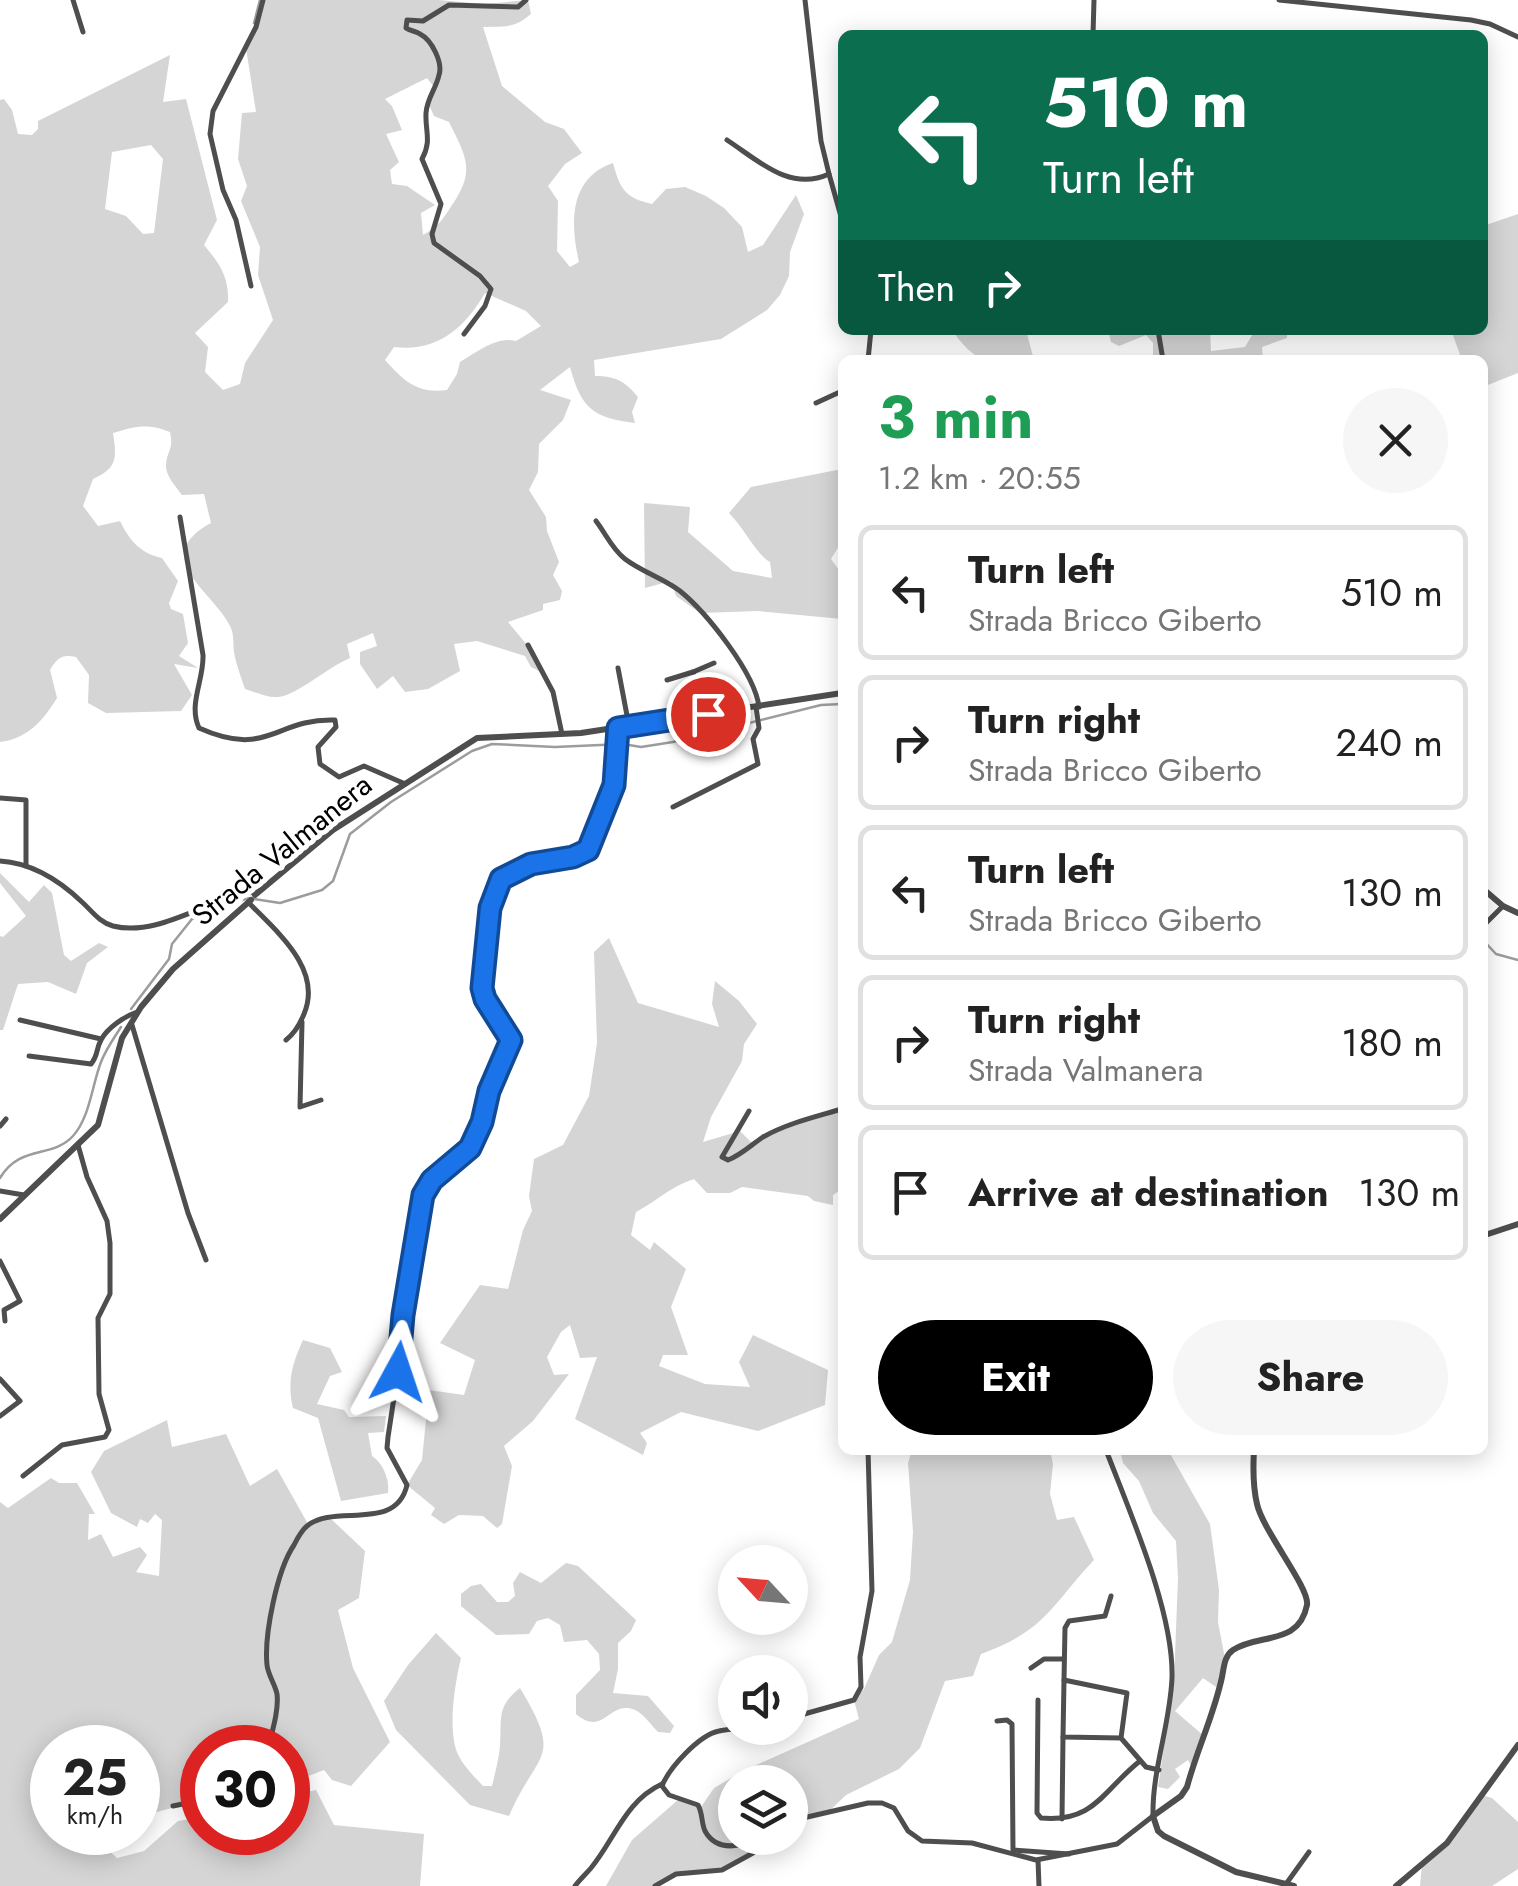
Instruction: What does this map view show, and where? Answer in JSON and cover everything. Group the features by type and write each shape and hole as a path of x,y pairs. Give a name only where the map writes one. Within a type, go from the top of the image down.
{"street":[{"path":"72,0 83,32"},
{"path":"251,286 210,134 213,111 256,27 263,0"},
{"path":"464,334 485,306 491,290 480,276 437,246 433,238 442,204 422,159 430,140 426,122 428,99 441,72 440,64 429,42 405,24 406,20 423,20 449,4 518,7 526,0"},
{"path":"805,0 820,140 838,207"},
{"path":"1092,30 1094,0"},
{"path":"1279,0 1471,20 1518,37"},
{"path":"728,140 788,179 816,180 828,174"},
{"path":"816,404 838,394"},
{"path":"180,518 203,655 204,668 194,705 199,728 221,738 251,742 316,720 335,720 336,727 318,747 320,764 339,777 364,766 403,783"},
{"path":"596,521 624,558 694,604 758,694 754,738 758,764 673,807"},
{"path":"528,645 553,692 562,735"},
{"path":"667,680 714,663"},
{"path":"618,668 629,726"},
{"path":"693,672 708,714"},
{"name":"Strada Valmanera","path":"0,1219 98,1124 130,1022 182,960 333,830 403,783 476,738 562,735 838,694"},
{"path":"272,1725 277,1695 267,1670 266,1651 274,1604 290,1550 308,1525 329,1517 351,1518 388,1510 405,1493 407,1485 387,1448 423,1195 432,1180 470,1148 511,1040 482,988 490,908 501,879 531,864 573,857 588,850 614,785 618,728"},
{"path":"0,798 26,800 26,866"},
{"path":"0,861 26,866 57,879 100,921 115,926 134,927 178,918 236,895 253,897 305,969 310,998 302,1019 286,1040"},
{"path":"1488,893 1518,913"},
{"path":"1488,921 1503,906"},
{"path":"28,1056 90,1064 96,1060 101,1039 126,1016 137,1012"},
{"path":"302,1019 304,1065 298,1095 300,1107 321,1100"},
{"path":"20,1020 101,1039"},
{"path":"130,1022 206,1260"},
{"path":"749,1111 722,1157 728,1160 766,1136 808,1118 838,1111"},
{"path":"0,1126 6,1119"},
{"path":"23,1476 62,1445 104,1437 109,1430 99,1394 98,1333 98,1318 110,1294 108,1221 87,1177 78,1145"},
{"path":"0,1191 24,1195"},
{"path":"1488,1234 1518,1224"},
{"path":"0,1261 20,1302 4,1310 5,1321"},
{"path":"0,1379 20,1401 0,1416"},
{"path":"808,1713 854,1700 859,1694 860,1657 872,1591 868,1455"},
{"path":"1108,1455 1153,1576 1171,1657 1171,1690 1153,1816 1158,1831 1236,1872 1290,1885 1309,1852"},
{"path":"808,1816 878,1802 894,1808 908,1831 922,1841 972,1843 1017,1856 1040,1858 1071,1855 1123,1841 1181,1796 1213,1714 1225,1659 1233,1650 1283,1637 1307,1608 1308,1594 1270,1538 1256,1504 1254,1455"},
{"path":"1062,1819 1065,1628 1069,1621 1105,1616 1111,1596"},
{"path":"1031,1668 1044,1660 1064,1659"},
{"path":"1064,1680 1126,1694 1121,1738 1146,1767 1158,1770"},
{"path":"1038,1700 1037,1814 1041,1818 1062,1819 1090,1809 1140,1761"},
{"path":"997,1720 1012,1724 1012,1850 1071,1855"},
{"path":"575,1886 621,1820 662,1784 692,1749 718,1731"},
{"path":"1063,1737 1121,1738"},
{"path":"1396,1886 1458,1830 1518,1745"},
{"path":"662,1784 669,1796 698,1805 706,1832 718,1842"},
{"path":"173,1806 180,1805"},
{"path":"655,1886 676,1874 722,1870 748,1855"},
{"path":"1039,1886 1036,1863 1040,1858"}],"shaded area":[{"path":"264,0 438,0 485,4 528,0 531,14 525,19 508,26 483,27 502,86 545,122 564,129 582,153 565,164 548,186 558,201 557,251 570,267 579,262 574,217 581,191 588,179 613,163 625,191 643,202 652,204 666,189 685,187 706,196 742,227 748,252 763,245 796,195 804,214 790,252 789,276 767,310 721,339 594,360 595,376 619,381 638,397 632,412 635,423 609,418 591,408 579,392 570,367 540,390 571,400 563,420 539,444 538,472 529,490 546,517 559,562 553,575 562,591 560,600 543,604 543,610 508,622 545,674 531,667 525,656 477,641 454,644 460,671 428,689 405,692 393,676 377,689 360,664 360,652 377,646 373,633 347,644 350,658 294,692 274,697 245,689 231,628 185,562 185,549 193,536 211,523 204,494 182,495 169,477 166,465 170,432 135,427 113,433 113,462 93,479 83,506 98,526 120,521 136,545 162,558 178,581 169,603 171,609 183,614 188,643 179,656 198,668 174,664 192,695 181,711 106,713 88,703 89,675 76,657 63,657 50,670 57,698 46,714 26,733 0,742 0,100 4,99 12,110 18,134 32,135 38,129 38,121 170,55 163,102 186,99 217,220 204,245 222,271 228,302 195,333 208,347 205,372 223,390 240,384 245,363 273,320 258,275 260,247 241,201 247,186 238,159 242,113 256,112 246,48","holes":["427,78 434,87 427,100 434,116 449,122 464,154 466,173 446,214 423,235 421,213 435,205 407,186 392,184 390,170 399,162 386,134 402,130 385,99","151,145 163,159 154,233 143,234 126,216 105,209 112,152","485,293 526,311 541,326 516,341 487,346 460,362 447,390 427,390 412,384 385,360 394,347 436,342 468,317"]},
{"path":"1518,214 1518,373 1488,385 1488,355 1460,355 1453,335 1488,335 1488,224"},
{"path":"956,335 1027,335 1033,355 975,355"},
{"path":"1109,335 1146,335 1119,346 1111,342"},
{"path":"1146,335 1210,335 1211,351 1245,347 1252,335 1287,335 1262,347 1263,355 1153,355 1153,343"},
{"path":"838,470 838,548 831,559 838,569 838,619 758,611 700,613 676,596 671,581 645,588 644,503 690,507 688,532 733,571 772,578 770,562 729,513 751,487"},
{"path":"0,873 29,902 44,885 52,893 64,955 71,961 99,943 108,947 87,963 76,994 48,982 18,984 3,1030 0,936 26,916 0,883"},
{"path":"609,938 638,1003 719,1027 712,1004 715,981 739,1001 757,1024 744,1044 742,1061 711,1117 703,1142 740,1131 753,1144 808,1117 838,1110 838,1192 833,1195 833,1205 808,1196 742,1187 730,1193 707,1193 694,1179 636,1212 631,1235 650,1250 654,1242 686,1269 671,1307 688,1355 663,1355 659,1366 705,1384 750,1387 739,1362 753,1335 828,1370 825,1405 758,1431 681,1412 640,1433 647,1443 643,1455 575,1419 597,1357 580,1358 570,1325 561,1332 547,1357 554,1375 569,1374 533,1421 504,1446 512,1466 502,1524 497,1528 483,1516 459,1515 444,1524 431,1515 435,1508 407,1485 422,1460 429,1390 464,1395 475,1360 440,1343 480,1285 508,1289 523,1230 532,1211 529,1196 534,1159 563,1145 589,1096 597,1043 594,952"},
{"path":"303,1340 330,1348 342,1372 330,1376 317,1404 344,1410 349,1417 386,1416 384,1432 368,1433 372,1456 387,1477 388,1493 341,1501 318,1418 293,1408 292,1373"},
{"path":"167,1420 172,1447 226,1434 250,1486 277,1469 308,1524 329,1517 365,1551 359,1598 338,1610 353,1668 390,1742 351,1786 332,1780 324,1770 310,1775 310,1725 180,1725 180,1806 160,1811 160,1725 30,1725 30,1855 160,1855 160,1837 180,1821 180,1855 310,1855 310,1791 316,1790 334,1825 424,1834 420,1886 0,1886 0,1502 8,1508 51,1478 59,1483 77,1483 95,1514 89,1514 88,1540 101,1534 113,1557 140,1547 147,1555 136,1572 159,1576 162,1520 155,1514 148,1523 140,1519 137,1527 111,1513 91,1472 104,1451"},
{"path":"910,1455 1051,1455 1050,1494 1057,1520 1074,1517 1094,1560 1034,1626 981,1654 973,1676 945,1681 920,1748 899,1769 846,1795 826,1814 808,1818 808,1765 756,1765 859,1719 854,1700 864,1689 879,1655 892,1642 910,1580"},
{"path":"1121,1455 1171,1455 1210,1524 1225,1659 1219,1689 1203,1678 1175,1711 1204,1736 1192,1767 1188,1760 1175,1769 1180,1777 1168,1789 1158,1787 1174,1681 1176,1541 1153,1513 1139,1481 1123,1463"},
{"path":"566,1563 578,1566 636,1620 618,1643 613,1693 648,1696 674,1726 670,1733 658,1732 641,1714 626,1708 593,1722 576,1714 576,1695 600,1670 599,1654 587,1640 564,1642 560,1625 548,1618 537,1621 529,1634 496,1635 461,1606 461,1594 471,1586 481,1584 497,1602 508,1602 515,1596 513,1583 520,1572 541,1583"},
{"path":"436,1633 461,1658 453,1702 453,1736 466,1768 483,1786 492,1786 504,1707 520,1688 541,1729 542,1754 509,1816 470,1805 396,1730 384,1701"},
{"path":"718,1786 718,1855 749,1855 722,1870 676,1874 655,1886 606,1886 632,1840 679,1799 701,1807"},
{"path":"1482,1795 1492,1798 1518,1822 1518,1869 1492,1886 1420,1886 1422,1864 1447,1843"}],"waterway":[{"path":"254,23 260,0"},
{"path":"131,1009 169,959 172,944 192,919 248,898 280,903 322,890 333,881 350,834 391,802 472,751 492,744 641,747 838,704"},
{"path":"1488,945 1496,954 1518,960"},
{"path":"0,1178 17,1160 56,1147 73,1136 87,1110 103,1057 121,1027"}],"route":[{"path":"398,1372 403,1315 423,1195 432,1180 470,1148 511,1040 482,988 490,908 501,879 531,864 573,857 588,850 614,785 618,728 708,714"}]}
